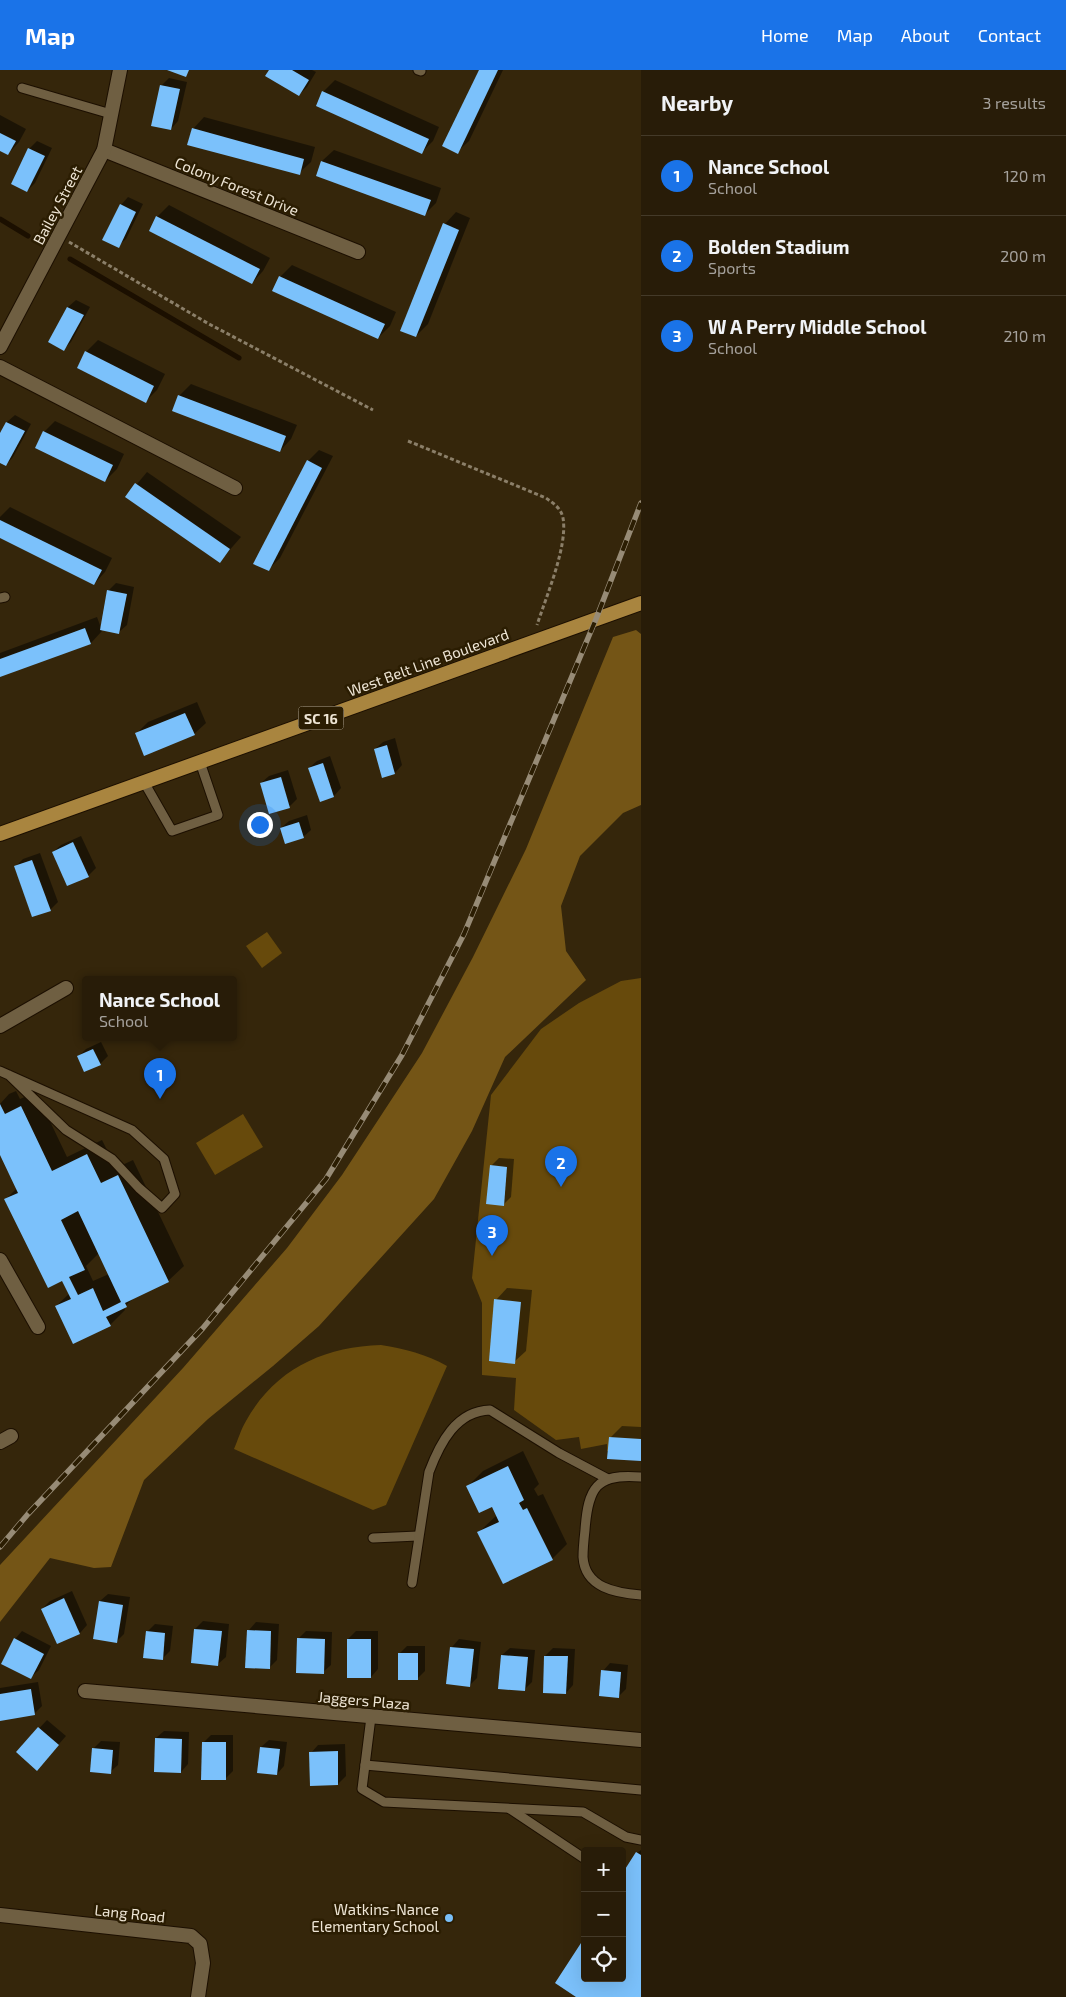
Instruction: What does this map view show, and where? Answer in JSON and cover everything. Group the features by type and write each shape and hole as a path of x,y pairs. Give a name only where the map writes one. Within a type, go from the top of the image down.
{"main road":[{"name":"West Belt Line Boulevard","path":"0,834 641,602"}],"street":[{"name":"Bailey Street","path":"0,347 104,150 120,70"},
{"name":"Colony Forest Drive","path":"104,150 358,252"},
{"path":"0,367 235,488"},
{"path":"0,1026 66,988"},
{"path":"0,1260 38,1327"},
{"name":"Jaggers Plaza","path":"85,1691 641,1740"},
{"name":"Lang Road","path":"0,1915 191,1936 200,1944 203,1963 198,1997"}],"lane":[{"path":"22,88 111,114"},
{"path":"144,782 172,831 218,815 200,762"},
{"path":"4,1073 132,1130 164,1159 175,1194 162,1208 139,1188 112,1159 66,1130 4,1073"},
{"path":"412,1583 429,1472 435,1456 453,1427 462,1418 472,1413 490,1410 559,1453 608,1479"},
{"path":"641,1477 622,1476 608,1479 591,1495 587,1504 583,1556 585,1567 590,1576 608,1590 641,1595"},
{"path":"373,1538 418,1536"},
{"path":"371,1717 362,1789 384,1802 583,1812 626,1836 641,1840"},
{"path":"365,1765 641,1790"},
{"path":"510,1809 581,1856"}],"path":[{"path":"59,236 210,324 373,410"},
{"path":"408,441 546,498 556,505 563,518 562,550 532,642"}],"shaded area":[{"path":"636,630 641,634 641,805 623,813 580,856 561,906 566,951 586,980 505,1057 472,1131 434,1199 319,1326 208,1419 144,1480 111,1567 94,1568 50,1558 0,1622 0,1565 183,1368 287,1248 342,1175 422,1053 473,957 526,849 613,637"},
{"path":"267,932 282,953 262,968 246,946"},
{"path":"641,978 641,1454 607,1451 607,1444 581,1449 579,1437 556,1440 514,1410 516,1378 482,1375 482,1303 472,1278 491,1095 541,1029 579,1003 621,981"},
{"path":"243,1114 263,1147 215,1175 196,1143"},
{"path":"381,1345 415,1352 447,1366 386,1505 373,1510 234,1449 244,1424 258,1403 271,1387 286,1375 320,1356 340,1350"}],"building":[{"path":"167,70 189,70 186,77"},
{"path":"269,70 292,70 309,80 299,96 265,76"},
{"path":"479,70 498,70 458,154 442,146"},
{"path":"160,85 180,89 171,130 151,126"},
{"path":"322,91 429,139 422,154 316,106"},
{"path":"192,128 304,159 300,175 187,145"},
{"path":"0,133 16,141 8,155 0,151"},
{"path":"28,148 45,156 27,192 11,184"},
{"path":"321,161 431,200 425,216 316,176"},
{"path":"120,204 136,212 119,248 102,240"},
{"path":"156,216 260,269 252,284 149,231"},
{"path":"443,223 459,230 416,337 400,331"},
{"path":"279,276 385,324 378,339 272,291"},
{"path":"67,307 84,315 64,351 48,342"},
{"path":"85,351 154,386 146,403 77,368"},
{"path":"178,395 286,436 280,452 172,411"},
{"path":"6,422 25,431 6,466 0,463 0,433"},
{"path":"43,431 113,465 105,482 35,448"},
{"path":"307,460 322,468 269,571 253,564"},
{"path":"135,483 230,549 220,563 125,497"},
{"path":"0,520 102,570 94,585 0,538"},
{"path":"107,590 127,594 119,634 100,630"},
{"path":"85,628 91,644 0,677 0,659"},
{"path":"185,713 195,735 144,756 135,733"},
{"path":"387,745 395,774 382,778 374,749"},
{"path":"323,763 334,797 320,802 308,768"},
{"path":"281,777 290,808 269,814 260,783"},
{"path":"299,822 304,838 285,844 280,828"},
{"path":"73,842 89,877 67,886 52,852"},
{"path":"32,860 51,911 32,917 14,866"},
{"path":"93,1049 101,1065 84,1072 77,1056"},
{"path":"0,1104 5,1114 21,1106 52,1171 87,1154 101,1183 118,1175 169,1282 125,1303 127,1307 106,1317 111,1326 73,1344 55,1306 71,1299 62,1281 48,1288 4,1199 18,1193 0,1155","holes":["78,1211 121,1302 103,1311 93,1288 78,1295 69,1277 85,1270 61,1220"]},
{"path":"490,1165 507,1167 504,1206 486,1204"},
{"path":"494,1299 521,1302 515,1364 489,1361"},
{"path":"609,1437 641,1439 641,1461 607,1459"},
{"path":"508,1466 524,1500 519,1503 523,1510 527,1508 553,1560 503,1584 477,1532 499,1522 492,1507 479,1513 466,1486"},
{"path":"64,1598 80,1634 57,1644 41,1609"},
{"path":"99,1601 123,1605 117,1643 93,1639"},
{"path":"194,1629 222,1631 218,1666 191,1663"},
{"path":"247,1630 271,1631 270,1669 245,1668"},
{"path":"146,1631 165,1633 163,1660 143,1658"},
{"path":"14,1638 44,1654 31,1679 1,1664"},
{"path":"297,1638 325,1639 324,1674 296,1673"},
{"path":"347,1639 371,1639 371,1678 347,1678"},
{"path":"450,1647 474,1649 470,1687 446,1684"},
{"path":"398,1653 418,1653 418,1680 398,1680"},
{"path":"501,1655 528,1657 525,1691 498,1689"},
{"path":"544,1656 568,1656 566,1694 543,1693"},
{"path":"601,1670 621,1672 619,1698 599,1696"},
{"path":"31,1689 35,1715 0,1721 0,1694"},
{"path":"38,1727 59,1745 37,1771 16,1752"},
{"path":"155,1738 182,1739 181,1773 154,1772"},
{"path":"202,1742 226,1742 226,1780 201,1780"},
{"path":"260,1747 280,1749 277,1775 257,1773"},
{"path":"92,1748 113,1750 111,1774 90,1772"},
{"path":"338,1751 338,1785 310,1786 309,1752"},
{"path":"636,1852 641,1855 641,1997 576,1997 555,1983 581,1943 581,1982 626,1982 626,1868"}],"waterway":[{"path":"0,219 28,236"},
{"path":"70,259 239,358"}],"railway":[{"path":"0,1547 28,1514 203,1328 326,1179 402,1055 464,934 596,619 641,503"}],"place":[{"name":"Nance School","path":"160,1099"},
{"name":"Bolden Stadium","path":"561,1187"},
{"name":"W A Perry Middle School","path":"492,1256"},
{"name":"Watkins-Nance Elementary School","path":"449,1918"}]}
